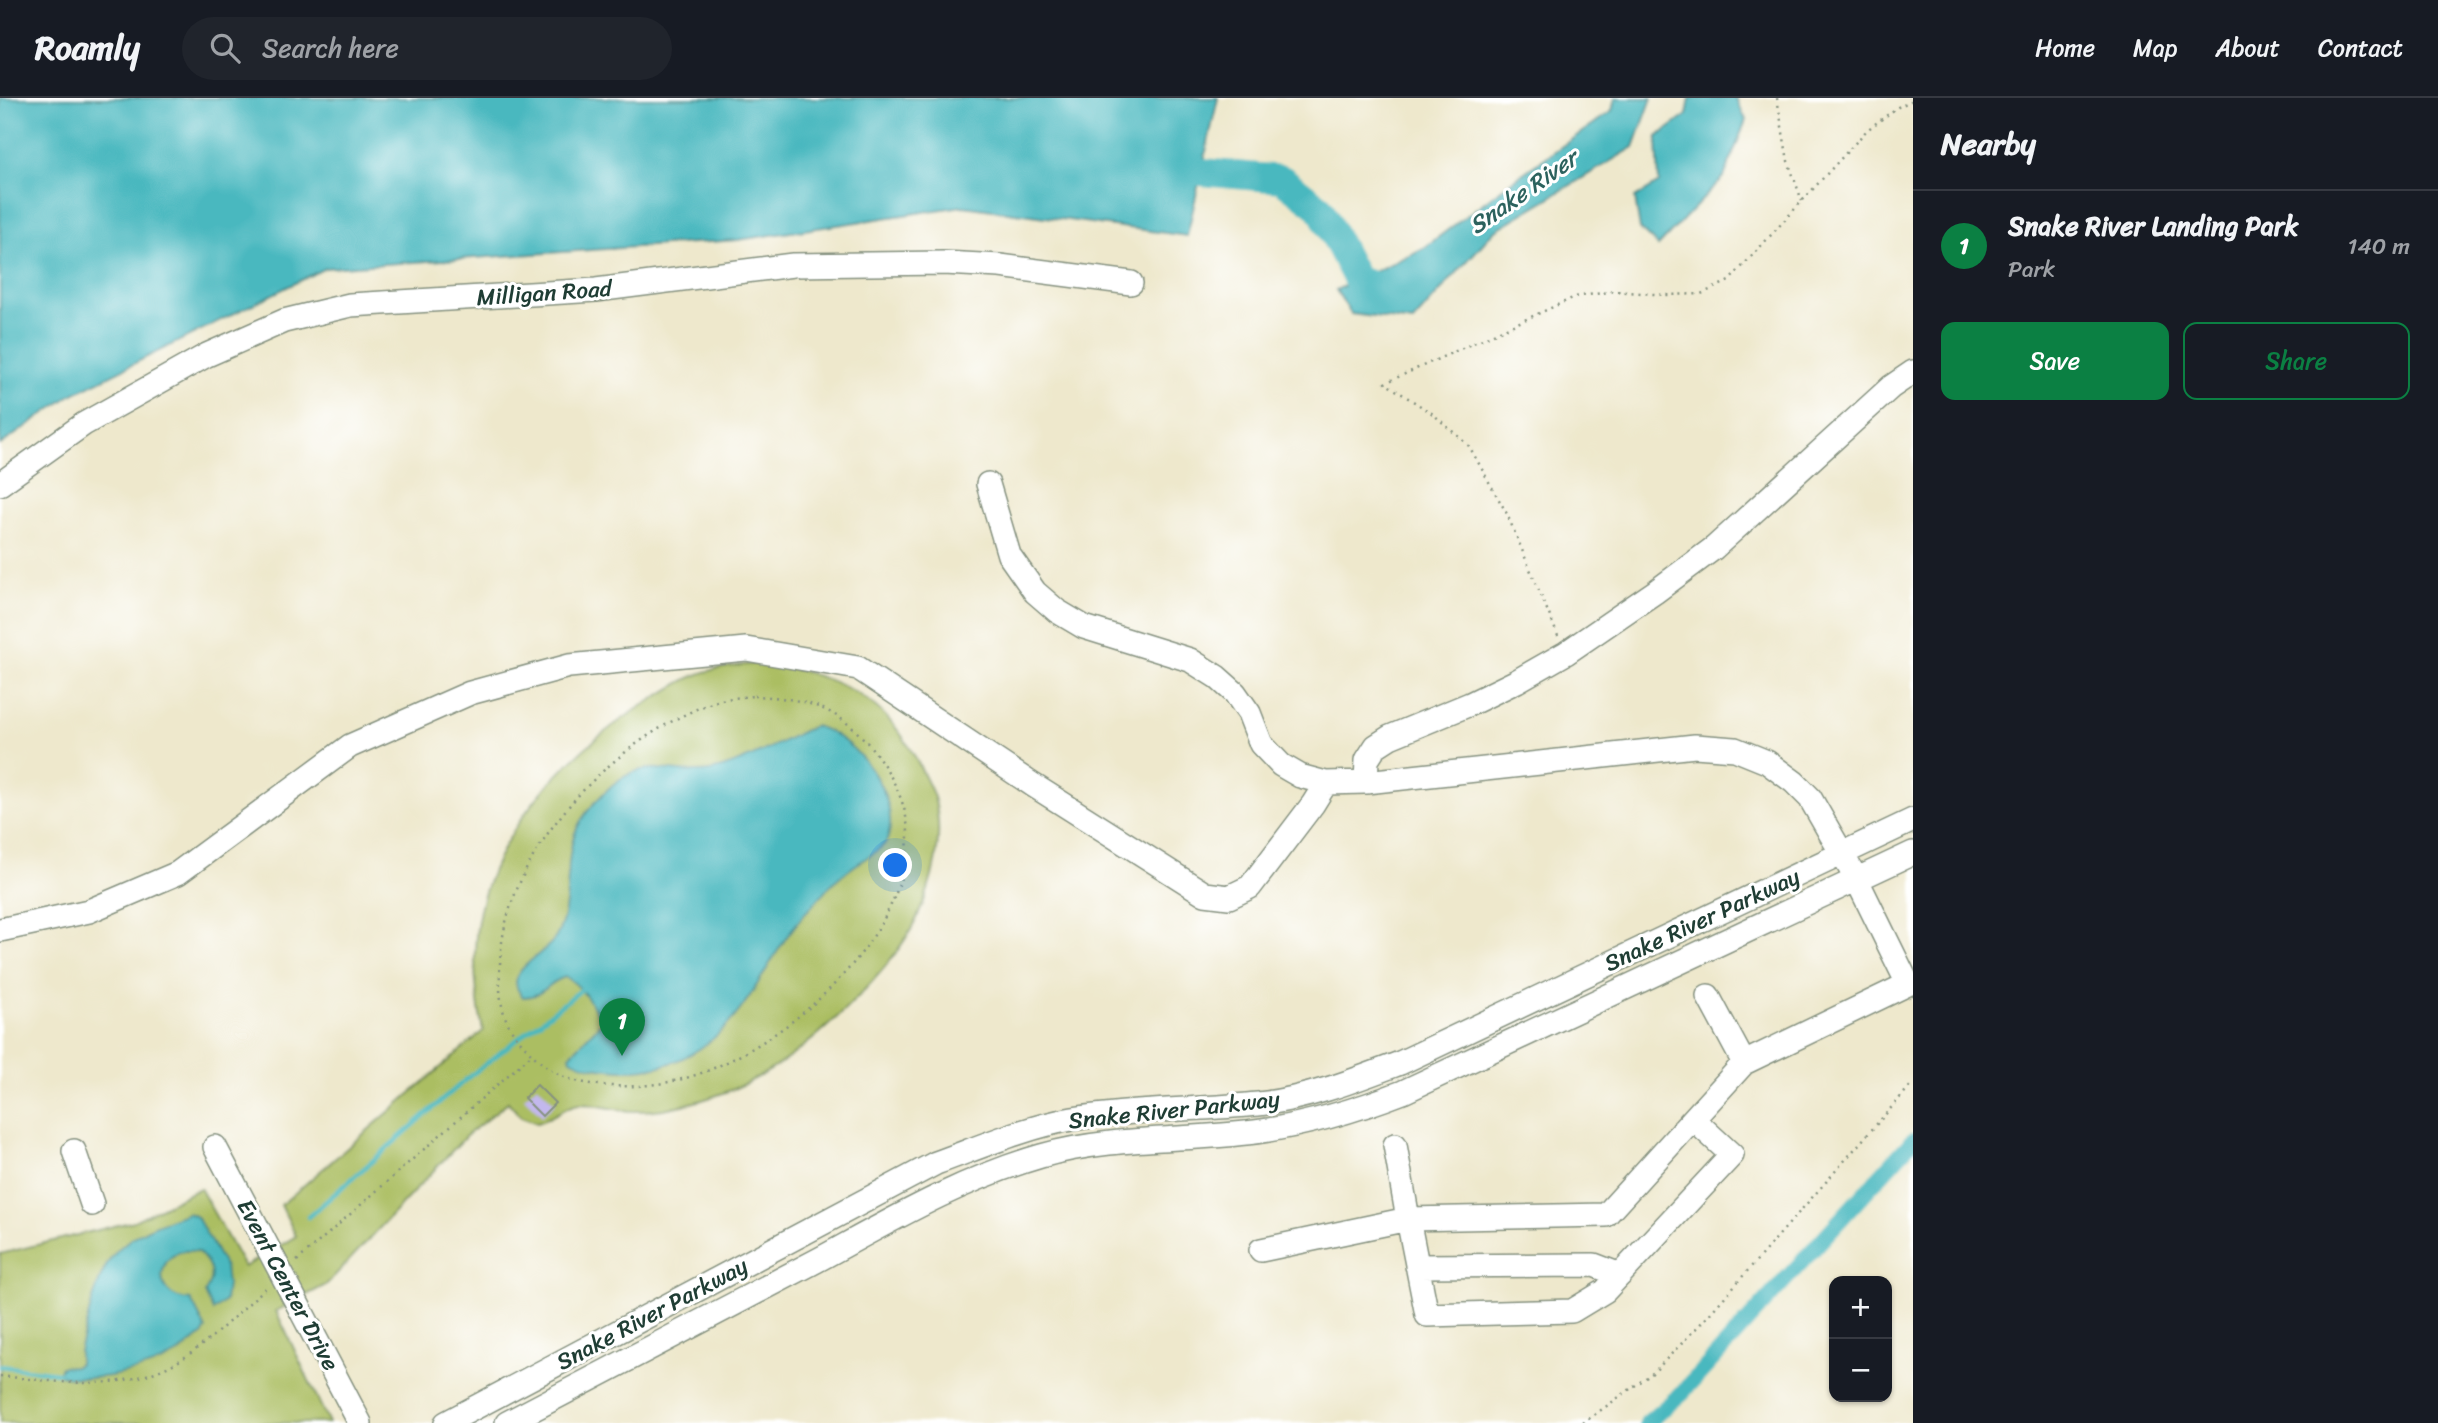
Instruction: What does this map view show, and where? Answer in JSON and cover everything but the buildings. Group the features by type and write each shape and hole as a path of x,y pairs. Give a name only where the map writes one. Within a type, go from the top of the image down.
{"street":[{"name":"Milligan Road","path":"0,484 84,424 207,355 284,321 350,305 596,290 793,265 944,263 1000,266 1131,284"},
{"path":"1366,782 1367,761 1376,746 1390,737 1493,692 1566,653 1714,548 1891,387 1913,372"},
{"path":"988,484 1009,555 1035,592 1057,611 1084,627 1190,660 1217,677 1235,693 1249,713 1261,744 1281,765 1300,776 1326,783 1366,782 1695,746 1735,749 1767,762 1810,798 1857,880 1908,985 1744,1063 1606,1215 1408,1219 1261,1250"},
{"path":"0,930 89,911 178,873 350,746 470,693 569,666 746,649 858,667 1033,785 1205,894 1229,897 1250,887 1326,783"},
{"name":"Snake River Parkway","path":"446,1423 936,1163 996,1140 1069,1119 1136,1110 1259,1104 1304,1095 1355,1080 1401,1063 1913,820"},
{"name":"Snake River Parkway","path":"507,1423 946,1192 1041,1156 1080,1148 1126,1140 1253,1132 1304,1124 1353,1111 1403,1092 1913,853"},
{"path":"1708,996 1744,1063"},
{"path":"1395,1145 1427,1315 1572,1311 1605,1292 1732,1155 1693,1119"},
{"name":"Event Center Drive","path":"215,1147 360,1423"},
{"path":"74,1151 92,1204"},
{"path":"1417,1266 1594,1265 1620,1275"}],"path":[{"path":"1777,98 1788,161 1801,201"},
{"path":"1566,653 1507,514 1469,446 1433,414 1385,383 1575,297 1615,291 1666,295 1701,294 1729,281 1867,130 1898,107 1913,100"},
{"path":"754,695 790,697 832,712 861,734 884,765 900,796 908,832 904,868 890,908 864,948 832,986 792,1022 753,1049 712,1069 670,1082 633,1087 574,1080 549,1070 521,1043 504,1019 499,993 503,926 515,892 544,840 565,811 600,774 625,753 674,721 719,701 754,695"},
{"path":"1583,1423 1654,1372 1698,1327 1913,1083"}],"green space":[{"path":"770,663 840,684 877,708 893,723 907,743 935,801 937,846 932,877 922,906 904,940 888,962 848,1007 802,1047 760,1076 699,1101 648,1111 580,1104 537,1123 521,1117 508,1102 466,1136 326,1285 276,1311 329,1423 0,1423 0,1254 134,1221 200,1188 244,1267 296,1236 281,1205 483,1031 475,971 480,910 490,877 505,845 546,787 598,738 684,681 718,669"}],"water":[{"path":"0,98 1218,98 1187,236 963,206 738,240 325,268 71,395 0,445"},
{"path":"1615,98 1652,98 1634,147 1494,231 1413,322 1351,314 1336,290 1424,248 1512,181 1612,111"},
{"path":"1690,98 1736,98 1746,120 1724,177 1658,246 1640,229 1635,198 1659,183 1657,137 1687,115"},
{"path":"814,726 845,742 872,771 888,806 890,823 886,842 837,879 808,910 788,935 740,1010 729,1024 703,1047 673,1062 640,1070 596,1068 571,1059 570,1055 601,1023 590,1001 577,985 566,977 541,992 523,997 517,988 516,979 526,965 556,937 565,911 573,841 585,814 619,780 633,772 661,769 689,772 722,768"},
{"path":"188,1213 197,1217 225,1267 225,1301 213,1311 205,1293 211,1276 209,1266 198,1252 184,1251 174,1255 166,1263 163,1282 167,1291 177,1297 191,1300 206,1329 203,1334 177,1354 151,1366 104,1377 60,1375 58,1373 61,1367 76,1366 79,1363 79,1351 97,1286 115,1253 139,1233"}],"waterway":[{"name":"Snake River","path":"1165,160 1201,172 1282,179 1320,208 1357,280 1392,291"},
{"path":"308,1217 470,1076 581,990"},
{"path":"1647,1423 1682,1393 1913,1140"},
{"path":"0,1366 58,1373"}],"place":[{"name":"Snake River Landing Park","path":"622,1056"}]}
